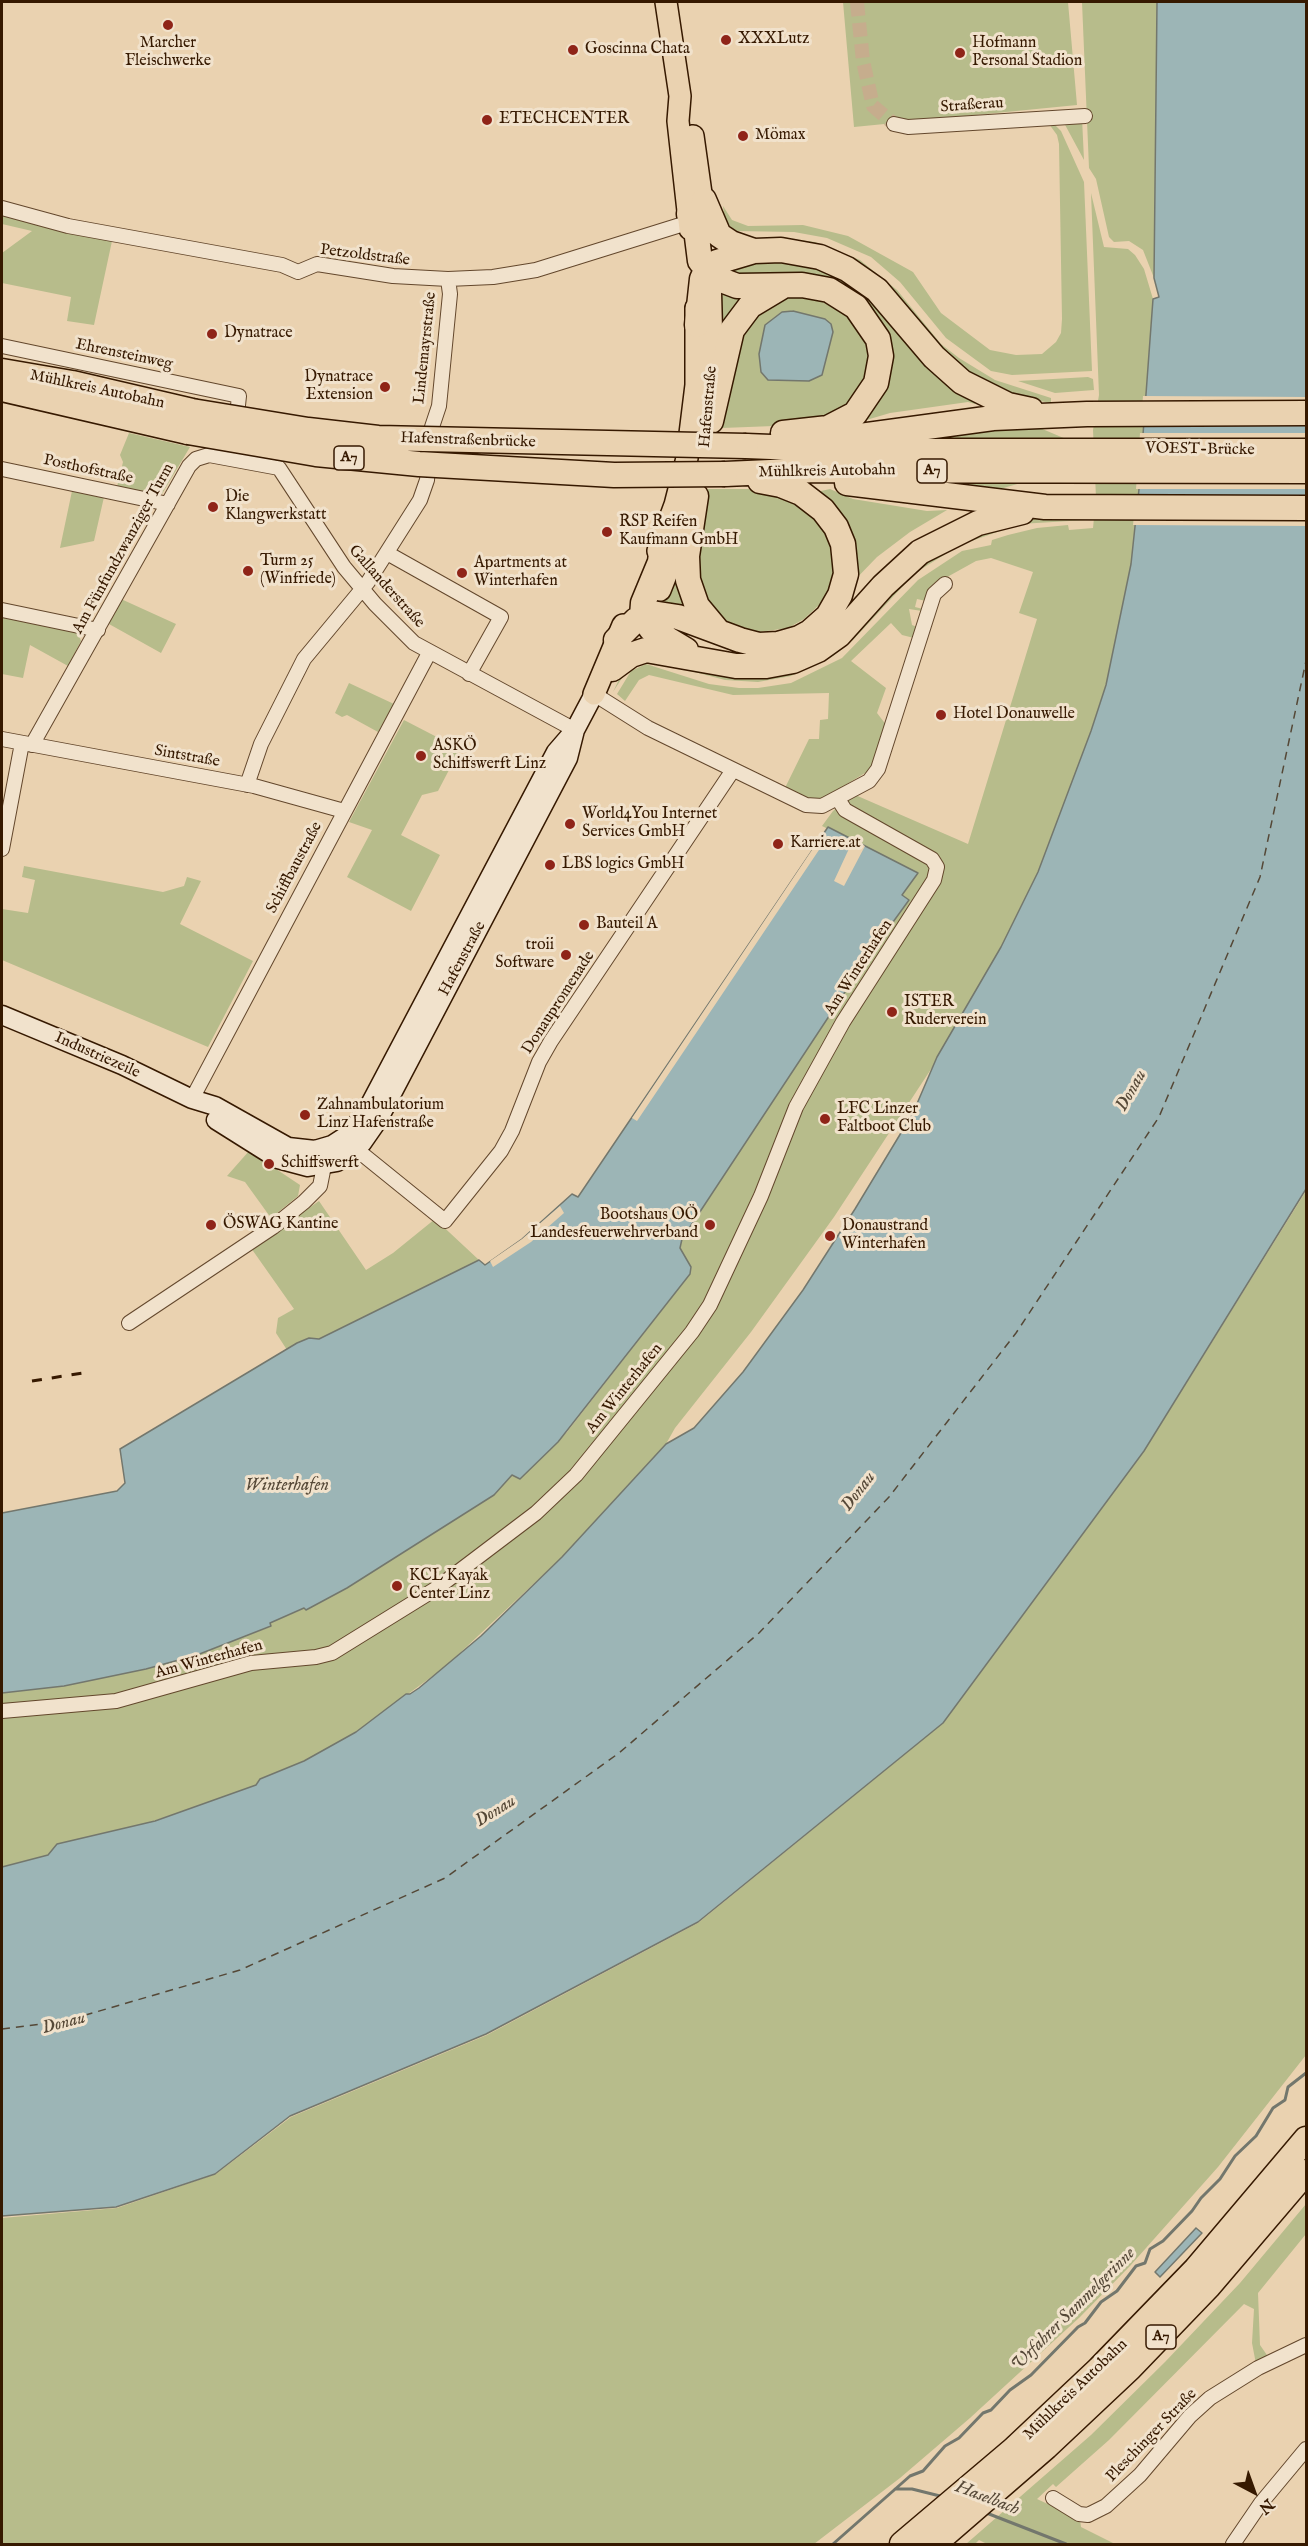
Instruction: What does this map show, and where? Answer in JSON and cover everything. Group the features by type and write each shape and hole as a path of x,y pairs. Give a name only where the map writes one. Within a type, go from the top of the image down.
{"highway":[{"path":"694,212 719,236 754,251"},
{"path":"694,212 700,261 720,280 737,286 802,285 829,290 856,307 878,339 881,356 879,374 872,393 861,407 838,425 817,431 747,441"},
{"path":"697,325 701,286 709,270 717,262 754,251 782,250 820,257 862,278 891,304 946,370 981,394 1008,405 1033,410 1087,414"},
{"path":"711,421 732,330 750,306 785,285"},
{"name":"Mühlkreis Autobahn","path":"2,371 72,383 190,422"},
{"name":"Mühlkreis Autobahn","path":"2,389 190,422"},
{"path":"785,447 948,423 1087,414 1306,413"},
{"name":"Hafenstraßenbrücke","path":"190,422 297,428 378,438 511,443 685,444 747,441"},
{"name":"Hafenstraßenbrücke","path":"190,422 316,454 419,464 614,475 735,474"},
{"name":"Mühlkreis Autobahn","path":"747,441 785,447 1094,459"},
{"name":"VOEST-Brücke","path":"1094,459 1306,451"},
{"name":"Mühlkreis Autobahn","path":"735,474 1094,459"},
{"name":"VOEST-Brücke","path":"1094,459 1306,471"},
{"path":"770,472 1045,507 1306,508"},
{"path":"616,640 645,616 669,615 740,640 759,645 778,644 810,632 828,616 840,595 846,574 840,536 830,519 816,503 793,489 735,474"},
{"path":"696,496 687,556 688,580 697,606 717,630"},
{"path":"612,669 641,651 654,650 749,667 780,665 806,656 839,635 883,586 920,552 978,523 1045,507"},
{"path":"663,536 660,562 643,603 645,616 656,633 701,659"},
{"name":"Mühlkreis Autobahn","path":"902,2544 938,2532 992,2482 1063,2404 1159,2308 1234,2226 1306,2139"},
{"name":"Mühlkreis Autobahn","path":"992,2482 1086,2411 1168,2329 1306,2172"}],"main road":[{"name":"Hafenstraße","path":"575,730 568,759 378,1120 356,1149 337,1162 322,1157 332,1145 350,1134 366,1112 556,752 575,730 594,694 663,536 687,458 696,386 694,212 678,121 680,96 666,2"},
{"name":"Hafenstraße","path":"594,694 645,616 670,569 696,496 711,421 713,360 709,270"},
{"name":"Industriezeile","path":"2,1015 122,1065 192,1099"},
{"path":"192,1099 209,1116 278,1159 308,1167 322,1157"}],"street":[{"name":"Straßerau","path":"894,124 908,127 1085,116"},
{"name":"Petzoldstraße","path":"2,208 68,226 282,265 298,272 317,264 393,276 448,279 536,270 694,212"},
{"name":"Lindemayrstraße","path":"247,785 261,744 304,659 362,589 387,553 415,510 427,480 432,427 439,406 450,294 448,279"},
{"name":"Ehrensteinweg","path":"2,346 239,396 234,459"},
{"name":"Am Fünfundzwanziger Turm","path":"27,744 98,630 168,504 196,459 209,455 234,459"},
{"name":"Gallanderstraße","path":"234,459 276,467 282,471 321,534 362,589 398,629 429,653 575,730"},
{"name":"Posthofstraße","path":"2,469 168,504"},
{"path":"387,553 501,617 469,674"},
{"path":"594,694 648,728 733,770 806,805 822,806 869,781 878,770 934,594 945,584"},
{"path":"2,610 98,630"},
{"name":"Schiffbaustraße","path":"192,1099 429,653"},
{"name":"Sintstraße","path":"2,739 247,785 345,811"},
{"path":"2,849 27,744"},
{"name":"Donaupromenade","path":"356,1149 445,1221 501,1151 512,1131 539,1062 551,1041 733,770"},
{"name":"Am Winterhafen","path":"2,1711 116,1701 251,1663 316,1657 332,1653 444,1582 536,1513 576,1475 692,1332 710,1305 761,1196 796,1107 843,1022 934,880 937,867 932,859 845,810 838,798"},
{"path":"129,1323 292,1213 318,1189 322,1157"},
{"name":"Pleschinger Straße","path":"1053,2498 1079,2514 1088,2515 1106,2506 1140,2475 1184,2423 1210,2398 1258,2368 1306,2345"},
{"path":"1233,2544 1261,2503 1306,2449"}],"green space":[{"name":"Hofmann Personal Stadion","path":"843,2 1068,2 1077,105 854,127"},
{"path":"1082,2 1157,2 1154,278 1143,250 1129,241 1114,242 1109,237 1096,179 1089,168"},
{"path":"1082,118 1084,160 1063,121"},
{"path":"1049,124 1054,124 1061,131 1084,182 1092,371 1012,375 991,371 946,338 900,282 871,257 827,238 794,232 736,231 725,222 723,206 732,220 748,226 803,225 848,236 913,272 941,313 990,350 1016,355 1042,354 1056,342 1061,333 1062,319 1059,144 1057,135"},
{"path":"1091,193 1104,247 1128,249 1135,255 1144,269 1153,299 1131,564 1106,685 1073,785 1038,872 1001,947 937,1060 834,1217 751,1332 675,1428 666,1444 562,1557 445,1667 356,1732 304,1761 260,1779 256,1785 48,1855 2,1867 2,1693 79,1683 181,1660 270,1627 270,1623 305,1608 306,1610 347,1588 494,1495 512,1475 520,1479 567,1432 690,1274 691,1270 680,1248 682,1239 872,951 909,900 902,895 918,873 822,826 833,811 853,794 968,844 1037,619 1019,613 1033,572 991,558 976,561 931,586 926,601 917,599 915,607 923,609 922,611 909,609 912,625 917,627 914,638 902,635 891,623 851,661 886,688 877,713 887,726 877,758 870,770 822,799 807,798 784,790 809,739 819,739 820,720 828,719 829,693 733,695 649,675 639,680 625,701 617,694 631,671 646,664 709,684 739,688 758,688 791,683 842,658 918,580 962,551 991,545 992,540 1037,528 1068,525 1069,530 1093,528 1096,498 1093,430 1099,395"},
{"path":"2,214 112,241 94,325 67,321 71,297 2,283 2,253 32,231 2,224"},
{"path":"783,238 815,242 860,260 897,290 941,344 959,358 995,380 1051,398 1051,403 1012,396 953,363 893,293 748,239"},
{"path":"779,257 843,274 976,400 975,404 968,402 890,413 863,421 877,397 866,302 836,282 756,282 717,267"},
{"path":"719,289 745,292 720,345"},
{"path":"777,294 816,299 845,313 868,345 873,370 845,412 800,425 722,428 723,405 735,333"},
{"path":"1088,377 1093,379 1094,390 1055,393 1018,381"},
{"path":"1033,425 1073,442 878,440"},
{"path":"129,433 190,447 162,494 117,487 123,462 120,455"},
{"path":"1031,480 976,496 882,481 943,482"},
{"path":"708,489 749,489 795,497 839,545 832,593 804,619 788,628 745,634 710,615 690,559"},
{"path":"830,489 853,499 927,511 947,510 910,532 877,557 850,585 820,497 821,491"},
{"path":"72,491 104,497 94,541 60,548"},
{"path":"1087,515 1086,520 1020,524 960,545 915,573 853,640 833,656 791,676 758,682 725,680 649,660 627,670 613,692 625,667 637,657 758,675 910,568 1008,521 1046,516"},
{"path":"683,553 695,611 661,605"},
{"path":"121,599 176,624 161,653 109,624"},
{"path":"2,617 78,633 81,641 68,666 30,645 23,678 2,674"},
{"path":"349,683 394,704 378,732 347,715 342,717 335,713"},
{"path":"404,720 460,749 438,791 422,795 401,835 440,855 411,911 347,877 372,830 349,822"},
{"path":"24,866 163,892 184,886 187,877 201,881 180,924 253,961 208,1047 2,960 2,909 28,913 35,880 22,877"},
{"path":"249,1151 300,1185 298,1196 271,1218 245,1182 227,1176"},
{"path":"1306,1191 1306,2055 1218,2167 1130,2266 1080,2317 970,2418 900,2478 814,2544 2,2544 2,2218 117,2208 216,2174 291,2117 487,2035 698,1923 943,1723 1144,1451"},
{"path":"319,1201 366,1270 393,1253 435,1219 479,1260 319,1339 309,1338 287,1350 276,1333 278,1318 294,1309 251,1248"},
{"path":"1306,2204 1306,2234 1258,2293 1260,2345 1269,2358 1256,2364 1252,2343 1254,2309 1244,2304 1109,2440 1056,2487 1053,2484 1037,2499 1080,2519 1081,2527 1115,2544 987,2544 979,2540 975,2544 966,2544 1091,2435 1165,2362 1240,2283"}],"water":[{"name":"Donau","path":"1157,2 1306,2 1306,1189 1144,1451 943,1723 698,1922 486,2034 290,2116 215,2174 116,2207 2,2216 2,1867 48,1855 57,1844 155,1821 256,1785 260,1779 304,1761 356,1732 406,1694 419,1688 481,1636 562,1557 666,1444 694,1428 743,1372 803,1290 855,1209 913,1113 937,1057 1001,947 1038,872 1091,731 1106,685 1131,564 1153,299 1159,297 1154,278"},
{"path":"793,311 825,319 831,324 833,332 822,375 809,381 768,380 761,372 759,354 765,325 782,312"},
{"name":"Winterhafen","path":"828,827 918,873 902,895 909,900 872,951 682,1239 680,1248 691,1267 690,1274 558,1442 520,1479 512,1475 494,1495 347,1588 306,1610 304,1608 270,1623 271,1626 197,1655 146,1669 64,1686 2,1693 2,1513 117,1491 125,1483 120,1449 297,1343 309,1338 319,1339 479,1260 485,1265 522,1239 572,1194 578,1197"},
{"path":"1196,2228 1202,2233 1160,2277 1155,2272"}],"pier":[{"path":"1143,396 1306,397 1306,422 1141,423"},
{"path":"1140,433 1306,433 1306,489 1136,489"},
{"path":"1136,497 1306,498 1306,526 1133,525"},
{"path":"820,838 825,841 637,1121 632,1118"},
{"path":"853,840 865,846 844,886 834,881"},
{"path":"560,1206 564,1213 531,1242 493,1267 490,1261 522,1239"}],"waterway":[{"name":"Urfahrer Sammelgerinne","path":"833,2544 910,2476 923,2471 945,2446 959,2438 983,2413 991,2410 1010,2390 1031,2375 1078,2327 1085,2323 1101,2302 1117,2291 1136,2266 1145,2263 1150,2249 1163,2241 1192,2211 1220,2179 1235,2156 1256,2136 1273,2108 1285,2100 1288,2087 1306,2073"},
{"name":"Haselbach","path":"895,2489 912,2489 944,2497"},
{"name":"Haselbach","path":"984,2512 1066,2544"}],"ferry route":[{"path":"2,2029 65,2021 240,1970 445,1878 619,1753 759,1633 889,1497 1016,1333 1159,1117 1260,877 1306,661"}],"tunnel":[{"path":"857,2 863,61 873,106 894,124"}],"railway":[{"path":"32,1381 83,1373"}],"place":[{"name":"Marcher Fleischwerke","path":"168,25"},
{"name":"XXXLutz","path":"726,40"},
{"name":"Goscinna Chata","path":"573,50"},
{"name":"Hofmann Personal Stadion","path":"960,53"},
{"name":"ETECHCENTER","path":"487,120"},
{"name":"Mömax","path":"743,136"},
{"name":"Dynatrace","path":"212,334"},
{"name":"Dynatrace Extension","path":"385,387"},
{"name":"Die Klangwerkstatt","path":"213,507"},
{"name":"RSP Reifen Kaufmann GmbH","path":"607,532"},
{"name":"Turm 25 (Winfriede)","path":"248,571"},
{"name":"Apartments at Winterhafen","path":"462,573"},
{"name":"Hotel Donauwelle","path":"941,715"},
{"name":"ASKÖ Schiffswerft Linz","path":"421,756"},
{"name":"World4You Internet Services GmbH","path":"570,824"},
{"name":"Karriere.at","path":"778,844"},
{"name":"LBS logics GmbH","path":"550,865"},
{"name":"Bauteil A","path":"584,925"},
{"name":"troii Software","path":"566,955"},
{"name":"ISTER Ruderverein","path":"892,1012"},
{"name":"Zahnambulatorium Linz Hafenstraße","path":"305,1115"},
{"name":"LFC Linzer Faltboot Club","path":"825,1119"},
{"name":"Schiffswerft","path":"269,1164"},
{"name":"ÖSWAG Kantine","path":"211,1225"},
{"name":"Bootshaus OÖ Landesfeuerwehrverband","path":"710,1225"},
{"name":"Donaustrand Winterhafen","path":"830,1236"},
{"name":"KCL Kayak Center Linz","path":"397,1586"}]}
